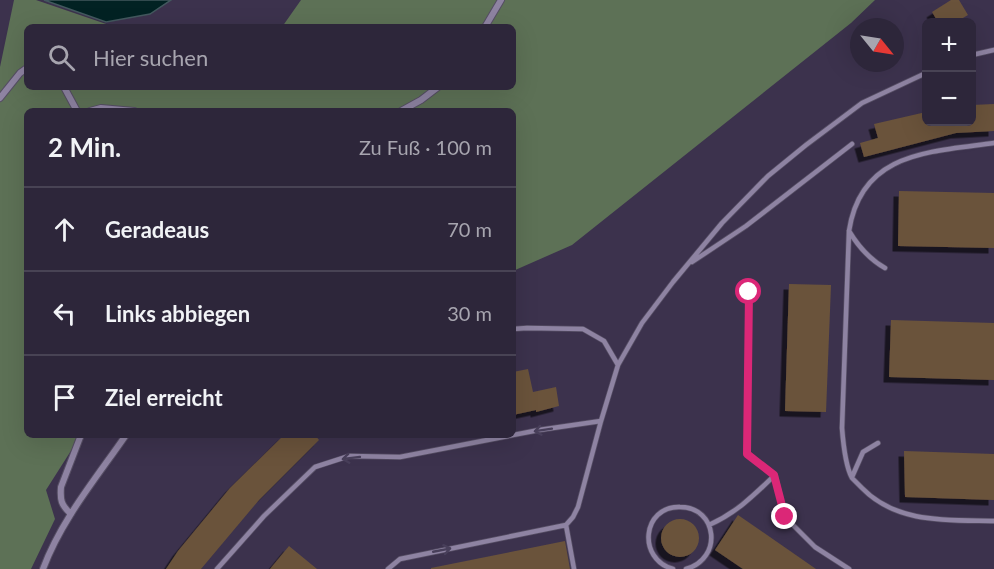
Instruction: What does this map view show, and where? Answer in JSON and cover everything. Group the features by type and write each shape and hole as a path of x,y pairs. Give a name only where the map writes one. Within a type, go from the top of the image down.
{"street":[{"path":"487,24 501,0"},
{"path":"0,98 24,70"},
{"path":"66,90 75,108"},
{"path":"406,108 434,90"},
{"path":"71,514 62,504 61,487 80,438"},
{"path":"44,569 71,514 124,438"}],"lane":[{"path":"976,54 994,50"},
{"path":"388,569 400,559 566,525 578,507 618,365 642,323 686,266 722,223 768,176 806,145 862,104 922,75"},
{"path":"994,143 910,157 883,169 871,180 859,197 851,216 849,231 842,428 844,449 852,477 869,495 888,507 903,514 926,519 994,521"},
{"path":"686,266 746,226 852,144"},
{"path":"849,231 859,247 885,268"},
{"path":"749,292 747,454 774,475 785,517 815,547 849,569"},
{"path":"516,329 583,328 604,341 618,365"},
{"path":"516,434 601,421"},
{"path":"217,569 264,516 315,467 349,456 400,457 498,438"},
{"path":"852,477 863,452 878,443"},
{"path":"709,525 723,519 745,504 774,475"},
{"path":"673,569 659,562 651,552 648,539 654,520 664,511 676,507 689,508 701,514 709,525 712,538 709,551 701,562 686,569"},
{"path":"566,525 574,569"}],"shaded area":[{"path":"14,0 36,0 106,24 24,24 24,90 516,90 516,24 284,24 301,0 875,0 856,18 850,18 850,24 572,245 516,270 516,108 24,108 24,438 79,438 46,490 55,519 31,569 0,569 0,67"},
{"path":"44,0 171,0 150,14 106,22"}],"building":[{"path":"951,0 959,0 968,15 963,18 936,18 932,12"},
{"path":"994,104 994,131 956,133 864,157 860,143 878,138 874,124 922,113 922,126 976,126 976,105"},
{"path":"899,191 994,193 994,248 898,246"},
{"path":"789,284 831,285 826,412 785,411"},
{"path":"891,320 994,323 994,380 889,377"},
{"path":"528,369 533,392 556,387 559,406 516,414 516,371"},
{"path":"281,438 317,438 319,440 259,500 201,569 166,569 178,551 230,488"},
{"path":"904,451 994,454 994,500 905,497"},
{"path":"738,515 816,569 743,569 715,550"},
{"path":"680,519 694,524 699,538 694,552 680,557 666,552 661,538 666,524"},
{"path":"565,541 570,569 431,569 431,568"},
{"path":"289,546 317,569 270,569"}],"route":[{"path":"749,292 747,454 774,475 785,517"}]}
